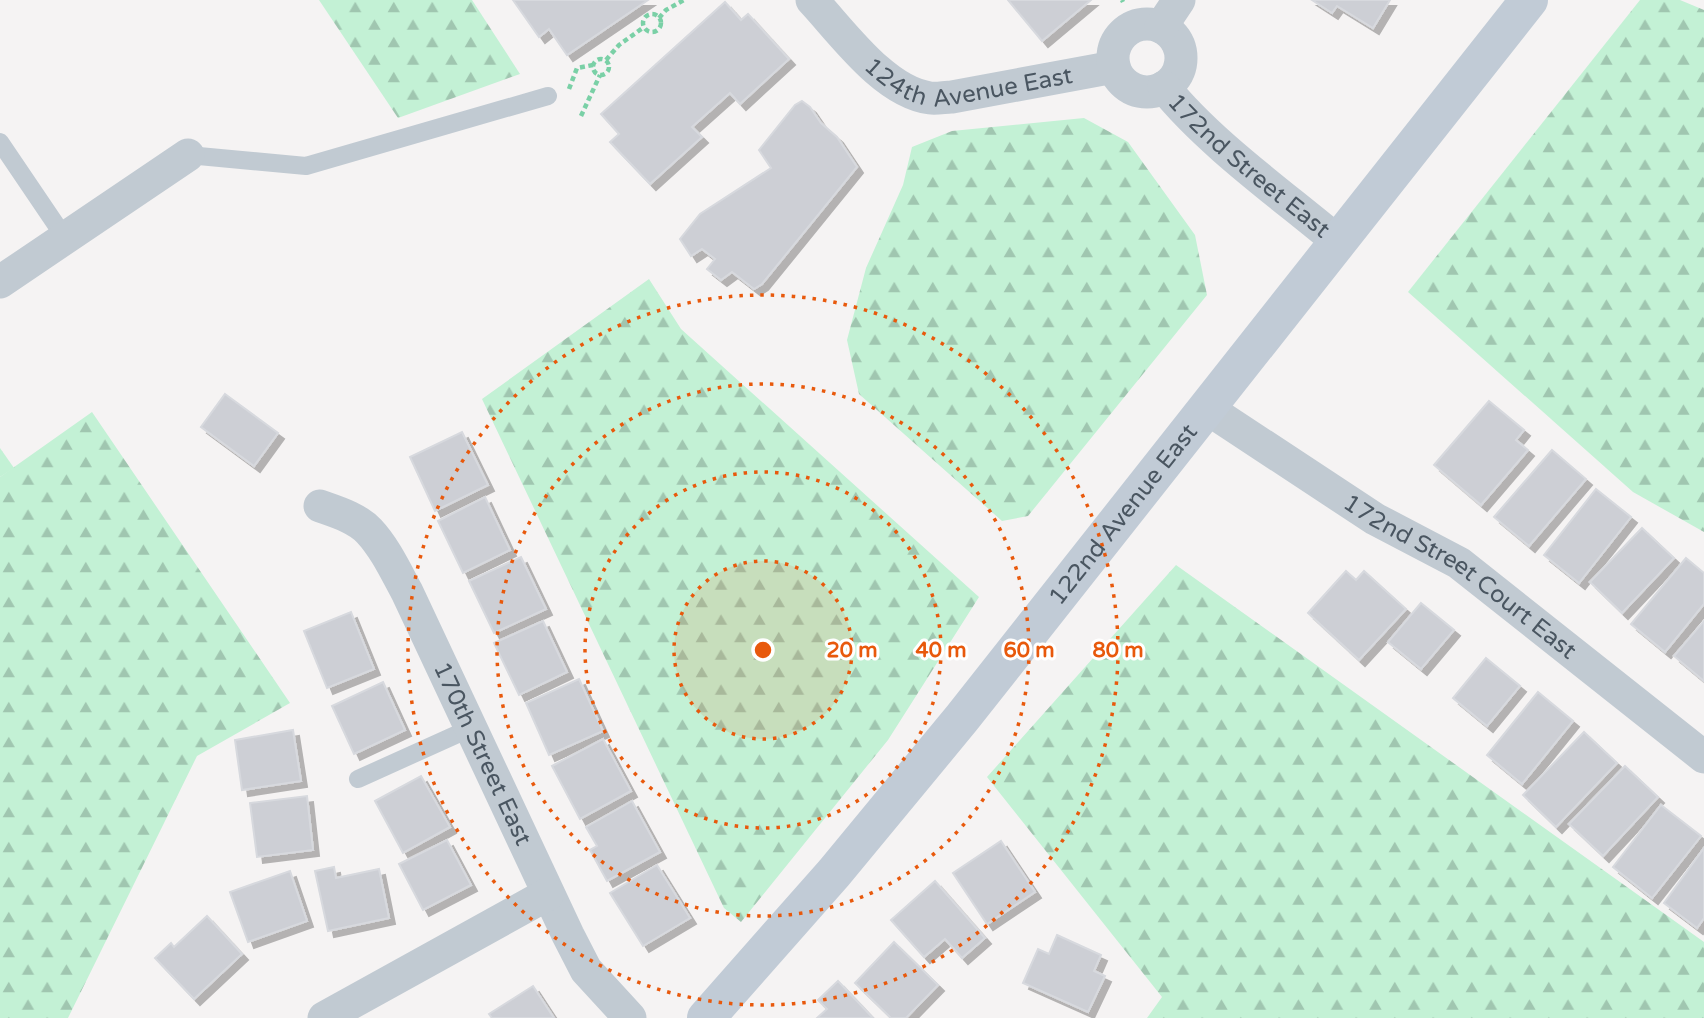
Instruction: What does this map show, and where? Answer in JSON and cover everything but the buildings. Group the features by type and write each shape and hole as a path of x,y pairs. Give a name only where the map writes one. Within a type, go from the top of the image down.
{"main road":[{"name":"122nd Avenue East","path":"706,1018 860,842 962,718 1529,0"}],"street":[{"name":"124th Avenue East","path":"812,0 874,67 898,86 929,98 952,97 1114,67"},
{"path":"1161,27 1179,0"},
{"path":"1140,25 1161,27 1177,42 1181,64 1177,75 1164,87 1148,92 1137,90 1119,77 1114,67 1116,45 1130,29 1140,25"},
{"name":"172nd Street East","path":"1164,87 1180,107 1210,134 1337,241"},
{"path":"0,282 188,155"},
{"name":"172nd Street Court East","path":"1208,409 1375,519 1459,563 1704,757"},
{"name":"170th Street East","path":"320,506 347,516 368,530 385,554 407,592 586,970 630,1018"},
{"path":"324,1018 548,894"}],"lane":[{"path":"188,155 306,166 548,96"},
{"path":"0,142 65,238"},
{"path":"358,779 471,728"}],"path":[{"path":"659,18 651,14 646,16 644,27 648,31 656,31 660,26 659,18 666,10 684,0"},
{"path":"606,60 644,27"},
{"path":"570,89 577,68 593,65 598,59 606,60"},
{"path":"593,65 593,71 600,75 605,74 609,68 606,60"},
{"path":"582,116 600,75"}],"green space":[{"path":"319,0 472,0 520,74 398,118"},
{"path":"1640,0 1680,0 1704,10 1704,532 1633,492 1408,292"},
{"path":"1084,118 1128,142 1195,235 1207,295 1028,516 1002,521 859,394 847,340 866,268 903,185 912,147 952,131"},
{"path":"649,279 681,329 979,597 888,740 741,922 724,908 482,399"},
{"path":"92,412 290,703 197,756 68,1018 0,1018 0,477"},
{"path":"0,448 14,468 0,477"},
{"path":"1176,565 1704,942 1704,1018 1147,1018 1162,997 987,777"}]}
